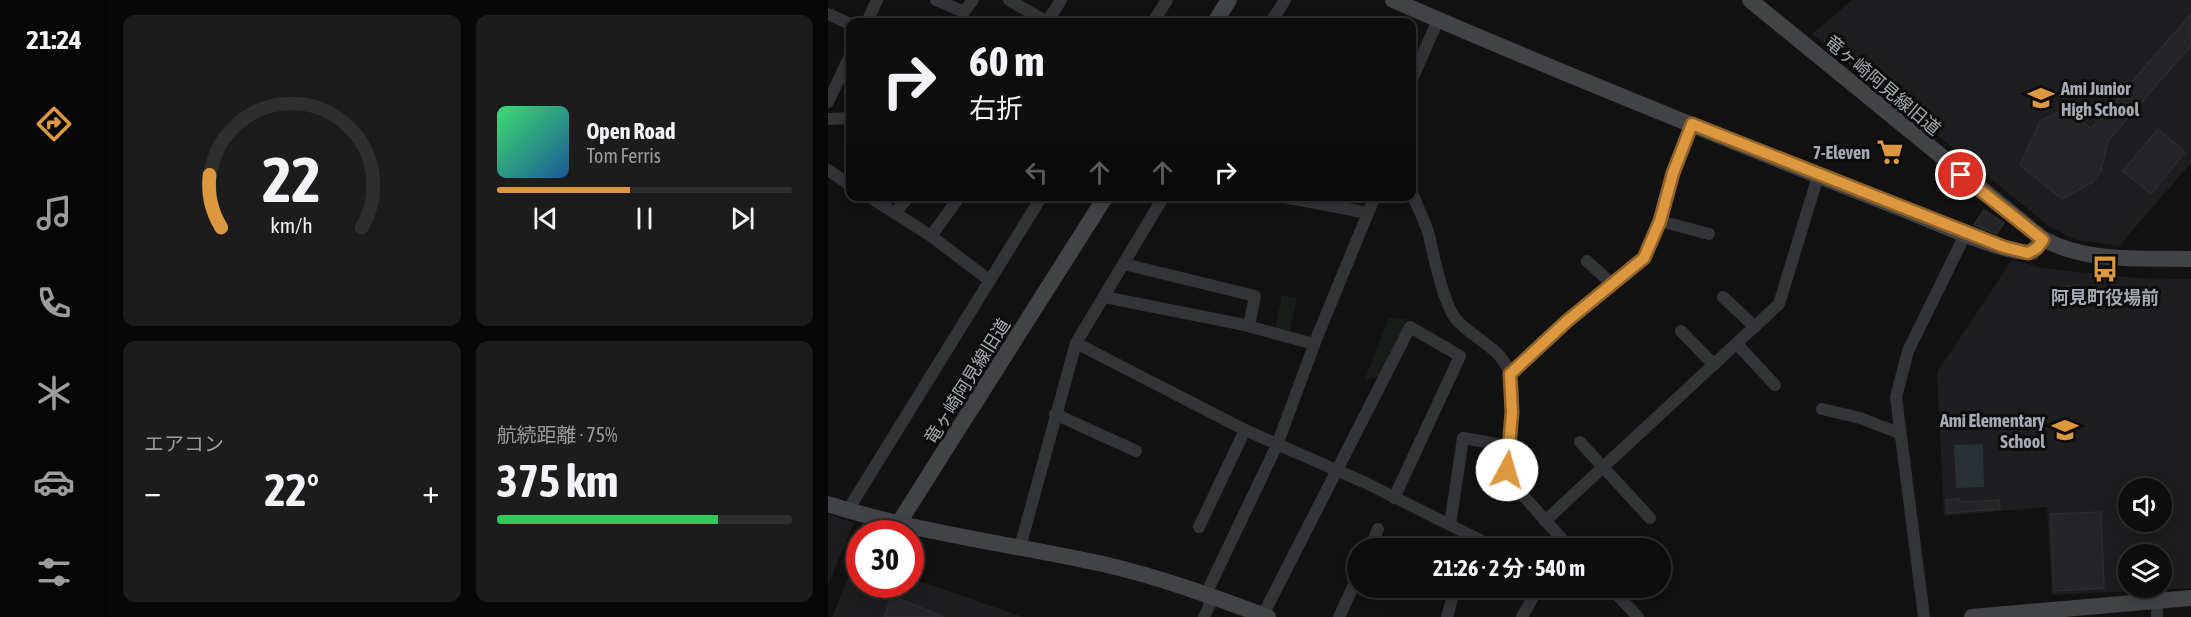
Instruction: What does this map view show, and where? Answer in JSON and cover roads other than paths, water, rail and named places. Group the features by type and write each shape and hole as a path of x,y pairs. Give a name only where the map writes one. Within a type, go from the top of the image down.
{"street":[{"path":"869,18 877,0"},
{"path":"936,0 964,12 973,0"},
{"path":"1009,0 1040,18"},
{"path":"1050,18 1061,0"},
{"path":"1156,18 1167,0"},
{"path":"1218,18 1229,0"},
{"path":"1273,18 1285,0"},
{"path":"1393,0 1818,176 1966,233 2028,253 2037,248 2043,240"},
{"name":"竜ヶ崎阿見線旧道","path":"1750,0 2043,240 2061,249 2086,256 2191,259"},
{"path":"828,14 846,22"},
{"path":"1416,70 1438,20"},
{"path":"828,102 846,64"},
{"path":"828,119 846,118"},
{"path":"1510,374 1644,258 1660,221 1673,173 1692,124"},
{"path":"828,170 846,182"},
{"path":"1545,521 1779,304 1818,176"},
{"path":"875,201 931,236 989,280"},
{"path":"895,213 905,201"},
{"path":"931,236 956,201"},
{"path":"848,510 1039,201"},
{"name":"竜ヶ崎阿見線旧道","path":"901,520 1103,201"},
{"path":"1020,547 1076,343 1161,201"},
{"path":"1305,201 1368,213"},
{"path":"1204,617 1210,604 1206,594 1276,445 1314,344 1373,201"},
{"path":"1415,201 1428,233 1432,254 1454,317 1501,357 1510,374 1512,412 1507,470 1510,481 1558,538"},
{"path":"1660,221 1709,234"},
{"path":"1924,617 1896,397 1908,351 1966,233"},
{"path":"1587,261 1612,284"},
{"path":"1124,264 1255,296 1249,326"},
{"path":"1104,297 1249,326 1314,344"},
{"path":"1723,297 1755,327"},
{"path":"924,529 1146,575 1265,616 1410,327 1460,356 1395,498"},
{"path":"1682,331 1714,365"},
{"path":"1076,343 1245,430 1338,471 1476,538"},
{"path":"1737,344 1775,385"},
{"path":"1822,409 1860,418 1899,433"},
{"path":"1056,414 1136,451"},
{"path":"1199,527 1245,430"},
{"path":"1450,525 1463,438 1509,446"},
{"path":"1580,442 1650,518"},
{"path":"828,504 884,520"},
{"path":"1374,538 1378,529"},
{"path":"1339,617 1348,598"},
{"path":"1447,617 1452,598"},
{"path":"1522,617 1532,598"},
{"path":"1620,598 1638,617"},
{"path":"1973,617 2157,609 2191,598"}],"place":[{"name":"Ami Junior High School","path":"2041,98"},
{"name":"7-Eleven","path":"1890,152"},
{"name":"阿見町役場前","path":"2105,269"},
{"name":"Ami Elementary School","path":"2065,430"}]}
